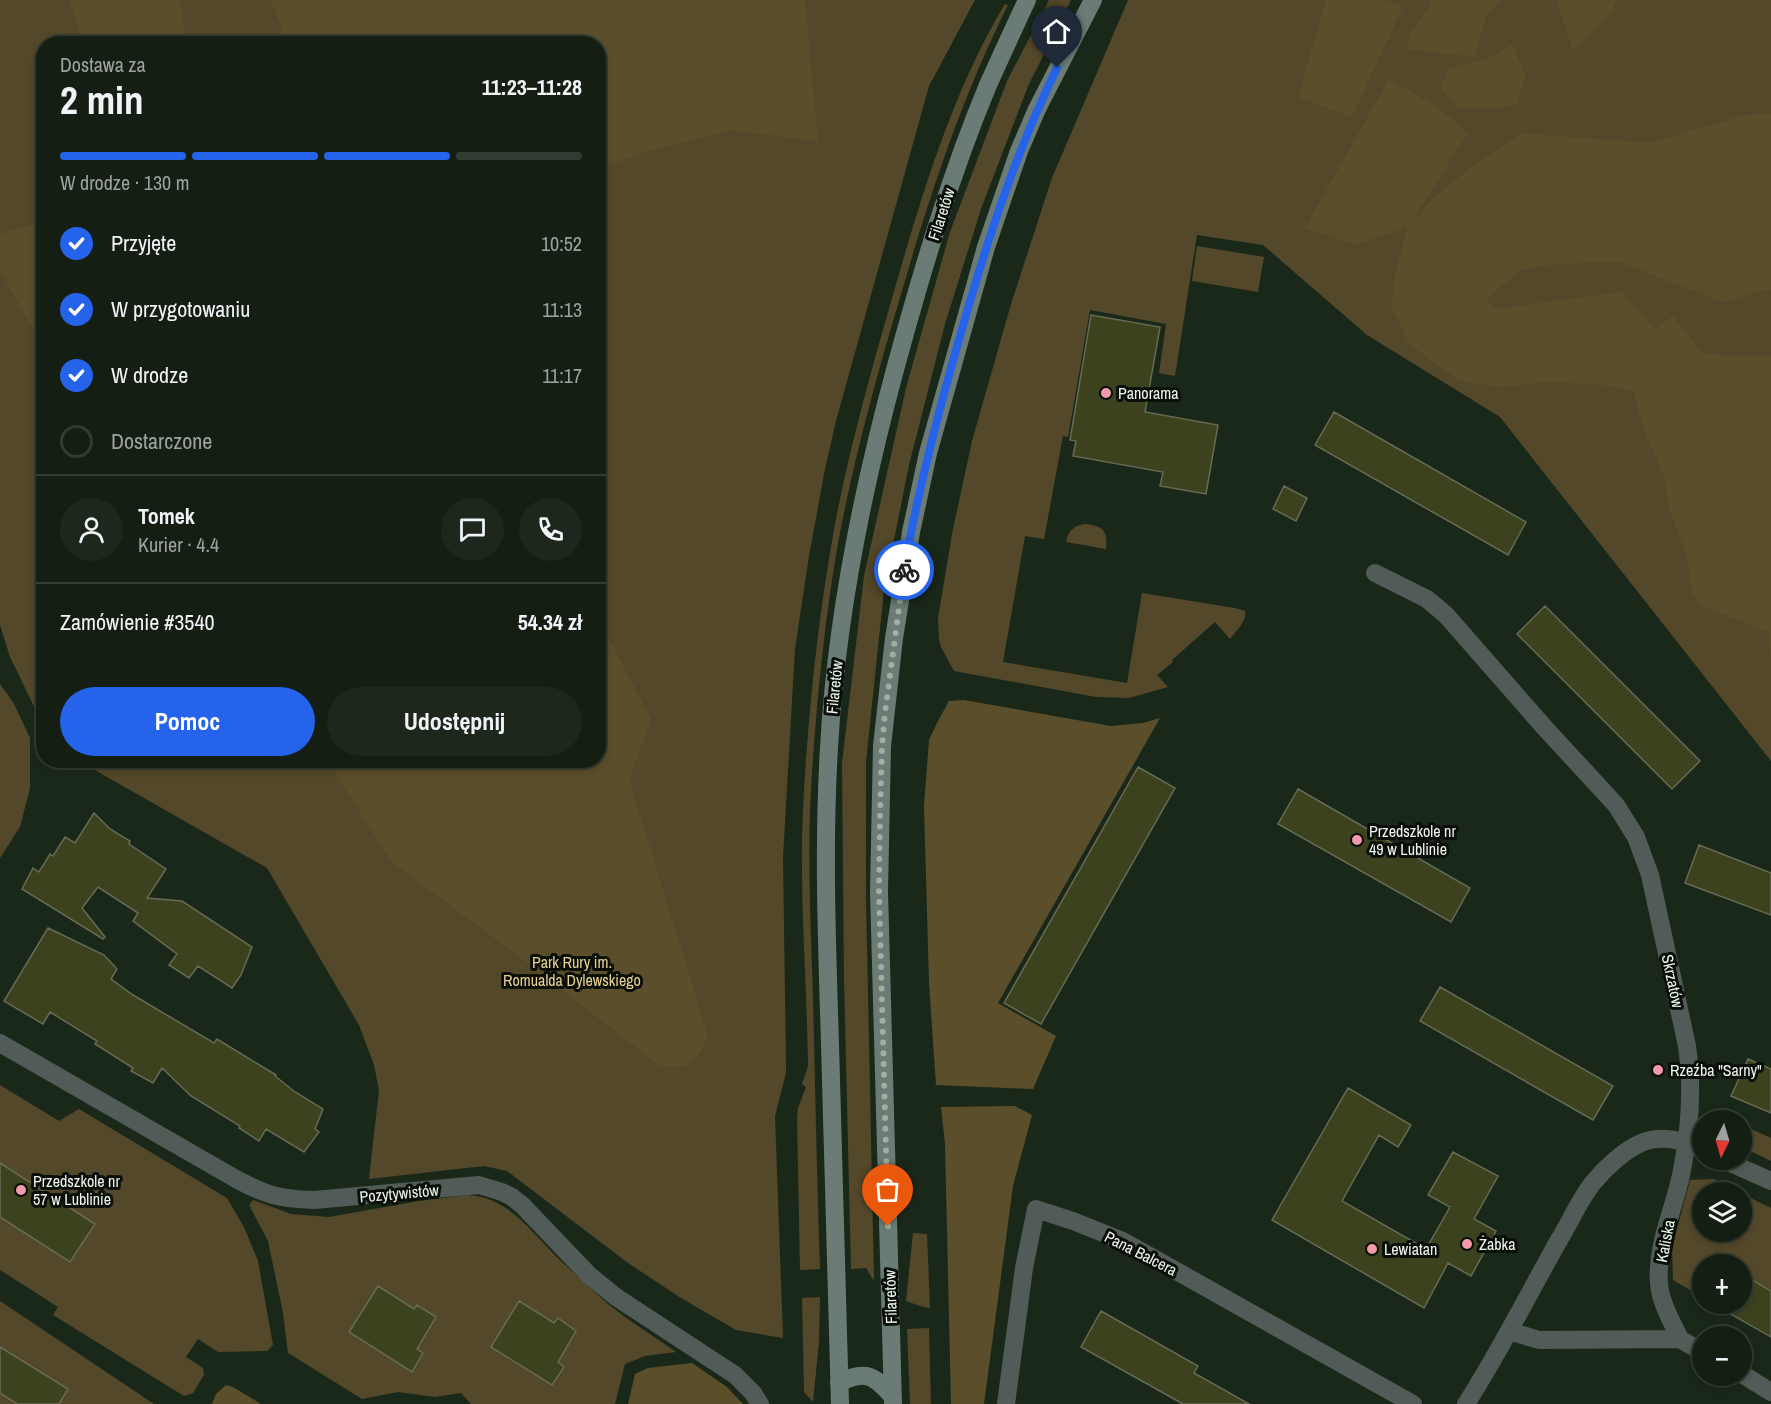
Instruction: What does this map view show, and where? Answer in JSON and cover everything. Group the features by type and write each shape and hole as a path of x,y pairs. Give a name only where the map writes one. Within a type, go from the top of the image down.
{"main road":[{"name":"Filaretów","path":"840,1404 826,811 829,745 842,624 862,507 878,433 904,334 957,166 988,86 1027,0"},
{"name":"Filaretów","path":"893,1401 879,891 882,746 894,638 911,532 928,453 986,247 1019,151 1037,109 1093,0"},
{"path":"839,1383 866,1376 879,1381 893,1401"}],"street":[{"name":"Skrzatów","path":"1375,573 1427,599 1446,615 1616,805 1636,837 1650,875 1687,1046 1691,1071 1685,1141"},
{"name":"Pozytywistów","path":"0,1043 236,1179 270,1195 314,1200 479,1185 502,1192 522,1205 589,1275 616,1297 735,1375 753,1393 760,1404"},
{"path":"1466,1404 1488,1370 1591,1185 1609,1166 1643,1142 1656,1139 1685,1141 1692,1144"},
{"name":"Kaliska","path":"1680,1339 1666,1310 1659,1285 1659,1254 1682,1170 1685,1141"},
{"path":"1746,1170 1771,1181"},
{"name":"Pana Balcera","path":"1006,1404 1024,1268 1036,1209 1074,1221 1123,1241 1413,1404"},
{"path":"1509,1331 1539,1340 1680,1339 1692,1346"},
{"path":"1752,1380 1771,1392"}],"green space":[{"name":"Park Rury im. Romualda Dylewskiego","path":"0,0 975,0 929,86 836,421 809,556 795,649 783,857 786,1073 775,1116 783,1338 736,1330 681,1298 628,1263 507,1171 484,1166 369,1179 379,1090 374,1065 359,1025 267,868 91,768 606,768 606,36 36,36 36,711 10,657 0,625"},
{"path":"68,0 180,0 185,36 82,36"},
{"path":"270,0 805,0 818,141 730,130 642,153 606,166 606,36 280,36 281,26"},
{"path":"1049,0 1071,0 1028,86 981,209 945,324 909,465 884,590 866,762 866,898 874,1281 866,1268 851,1269 844,979 842,763 864,576 906,388 950,232 1007,81"},
{"path":"1128,0 1771,0 1771,761 1500,417 1367,335 1263,245 1197,235 1175,376 1159,373 1166,324 1090,310 1068,437 1063,436 1044,539 1025,536 1003,662 1127,683 1142,593 1235,608 1245,611 1243,622 1230,639 1215,622 1157,675 1168,687 1129,698 1096,697 954,671 941,647 938,618 953,529 972,441 1011,304 1052,178"},
{"path":"1326,0 1386,0 1403,7 1352,117 1298,97"},
{"path":"1430,0 1500,0 1486,17 1475,57 1407,49 1409,34 1429,7"},
{"path":"1556,0 1617,0 1611,13 1573,50"},
{"path":"1005,4 1008,5 976,75 948,146 913,255 859,448 844,511 833,573 818,696 809,841 820,1269 800,1270 797,1118 798,1108 806,1087 802,1084 808,1066 803,905 803,808 814,666 829,559 856,430 881,336 931,170 971,68"},
{"path":"1512,45 1526,75 1517,104 1498,109 1457,108 1441,88 1448,68 1488,58"},
{"path":"1389,79 1436,106 1468,133 1411,223 1432,199 1471,167 1521,133 1650,143 1745,115 1771,114 1771,289 1722,302 1620,262 1553,264 1520,270 1486,300 1497,309 1622,292 1655,329 1673,316 1702,353 1736,357 1771,355 1771,663 1769,632 1702,606 1692,592 1686,555 1668,505 1665,479 1644,431 1634,392 1605,385 1549,382 1502,387 1459,381 1409,344 1391,306 1394,280 1407,227 1356,245 1305,228"},
{"path":"36,224 36,334 0,271 0,234"},
{"path":"1197,246 1264,257 1258,292 1192,281"},
{"path":"1085,524 1103,530 1106,537 1106,549 1066,542 1072,530"},
{"path":"606,632 651,719 629,780 708,1035 701,1052 685,1065 660,1066 525,961 393,863 332,768 606,768"},
{"path":"0,684 13,702 30,738 30,788 20,827 0,858"},
{"path":"964,700 1111,726 1143,723 1160,718 998,1003 1056,1036 1033,1089 936,1085 929,983 924,806 929,740 949,701"},
{"path":"0,1085 59,1121 79,1109 227,1198 244,1227 258,1261 273,1345 267,1351 218,1352 198,1339 186,1357 203,1368 204,1375 193,1393 184,1396 53,1315 58,1307 0,1270"},
{"path":"1015,1106 1032,1115 1013,1186 984,1404 951,1404 945,1144 941,1107"},
{"path":"1752,1129 1771,1138 1771,1161 1752,1152"},
{"path":"1714,1179 1720,1182 1692,1182 1692,1242 1752,1242 1752,1199 1771,1208 1771,1291 1752,1280 1752,1254 1692,1254 1692,1291 1673,1280 1672,1248 1690,1180"},
{"path":"468,1195 496,1203 519,1218 608,1304 676,1352 645,1356 625,1364 615,1404 471,1404 461,1393 435,1397 398,1392 362,1399 288,1353 283,1313 268,1241 249,1205 253,1200 291,1214 329,1217"},
{"path":"913,1233 927,1234 930,1308 906,1301"},
{"path":"820,1297 819,1342 813,1402 804,1392 802,1298"},
{"path":"0,1301 154,1404 0,1404"},
{"path":"929,1328 931,1404 910,1404 907,1329"},
{"path":"692,1363 727,1387 743,1404 628,1404 635,1374 648,1368"},
{"path":"226,1385 261,1404 212,1404 216,1394"}],"building":[{"name":"Panorama","path":"1091,315 1160,327 1145,412 1218,425 1206,494 1160,486 1163,472 1073,456 1076,441 1070,440"},
{"path":"1334,412 1526,522 1508,555 1315,445"},
{"path":"1284,486 1307,498 1296,521 1273,509"},
{"path":"1545,606 1700,761 1672,789 1517,634"},
{"path":"1138,767 1175,788 1041,1024 1004,1003"},
{"path":"1298,789 1470,888 1451,922 1278,824"},
{"path":"94,813 110,829 130,841 129,844 166,869 147,898 182,901 252,947 241,975 232,988 198,966 189,978 169,965 177,954 133,921 138,913 98,887 82,908 105,937 103,939 22,889 33,868 39,872 50,854 53,856 65,837 75,843"},
{"path":"1699,845 1771,873 1771,915 1685,883"},
{"path":"48,928 104,955 117,969 111,979 133,995 214,1043 217,1039 276,1075 295,1092 323,1109 315,1129 319,1132 304,1152 266,1129 259,1141 239,1128 240,1126 191,1096 162,1068 153,1083 131,1071 133,1068 95,1044 97,1041 50,1012 43,1024 4,1001"},
{"path":"1440,987 1613,1086 1593,1120 1420,1021"},
{"path":"1748,1059 1771,1069 1771,1113 1731,1096"},
{"path":"1348,1088 1411,1125 1398,1147 1379,1135 1342,1201 1426,1249 1450,1207 1428,1195 1453,1152 1498,1176 1474,1219 1496,1231 1471,1276 1448,1263 1424,1308 1272,1220"},
{"name":"Przedszkole nr 57 w Lublinie","path":"0,1163 95,1224 70,1262 0,1217"},
{"path":"1752,1280 1771,1291 1771,1337 1731,1314 1752,1314"},
{"path":"378,1286 414,1309 417,1305 436,1317 417,1349 423,1353 412,1372 349,1332"},
{"path":"519,1301 554,1323 558,1318 576,1331 558,1362 564,1367 552,1385 491,1347"},
{"path":"1101,1311 1198,1366 1194,1373 1249,1404 1183,1404 1081,1347"},
{"path":"0,1347 68,1389 59,1404 17,1404 0,1393"}],"way so far":[{"path":"888,1226 879,891 880,817 885,713 904,570"}],"place":[{"name":"Panorama","path":"1106,393"},
{"name":"Przedszkole nr 49 w Lublinie","path":"1357,840"},
{"name":"Rzeźba \"Sarny\"","path":"1658,1070"},
{"name":"Przedszkole nr 57 w Lublinie","path":"21,1190"},
{"name":"Żabka","path":"1467,1244"},
{"name":"Lewiatan","path":"1372,1249"}],"route":[{"path":"904,570 928,453 986,247 1019,151 1057,68"}]}
